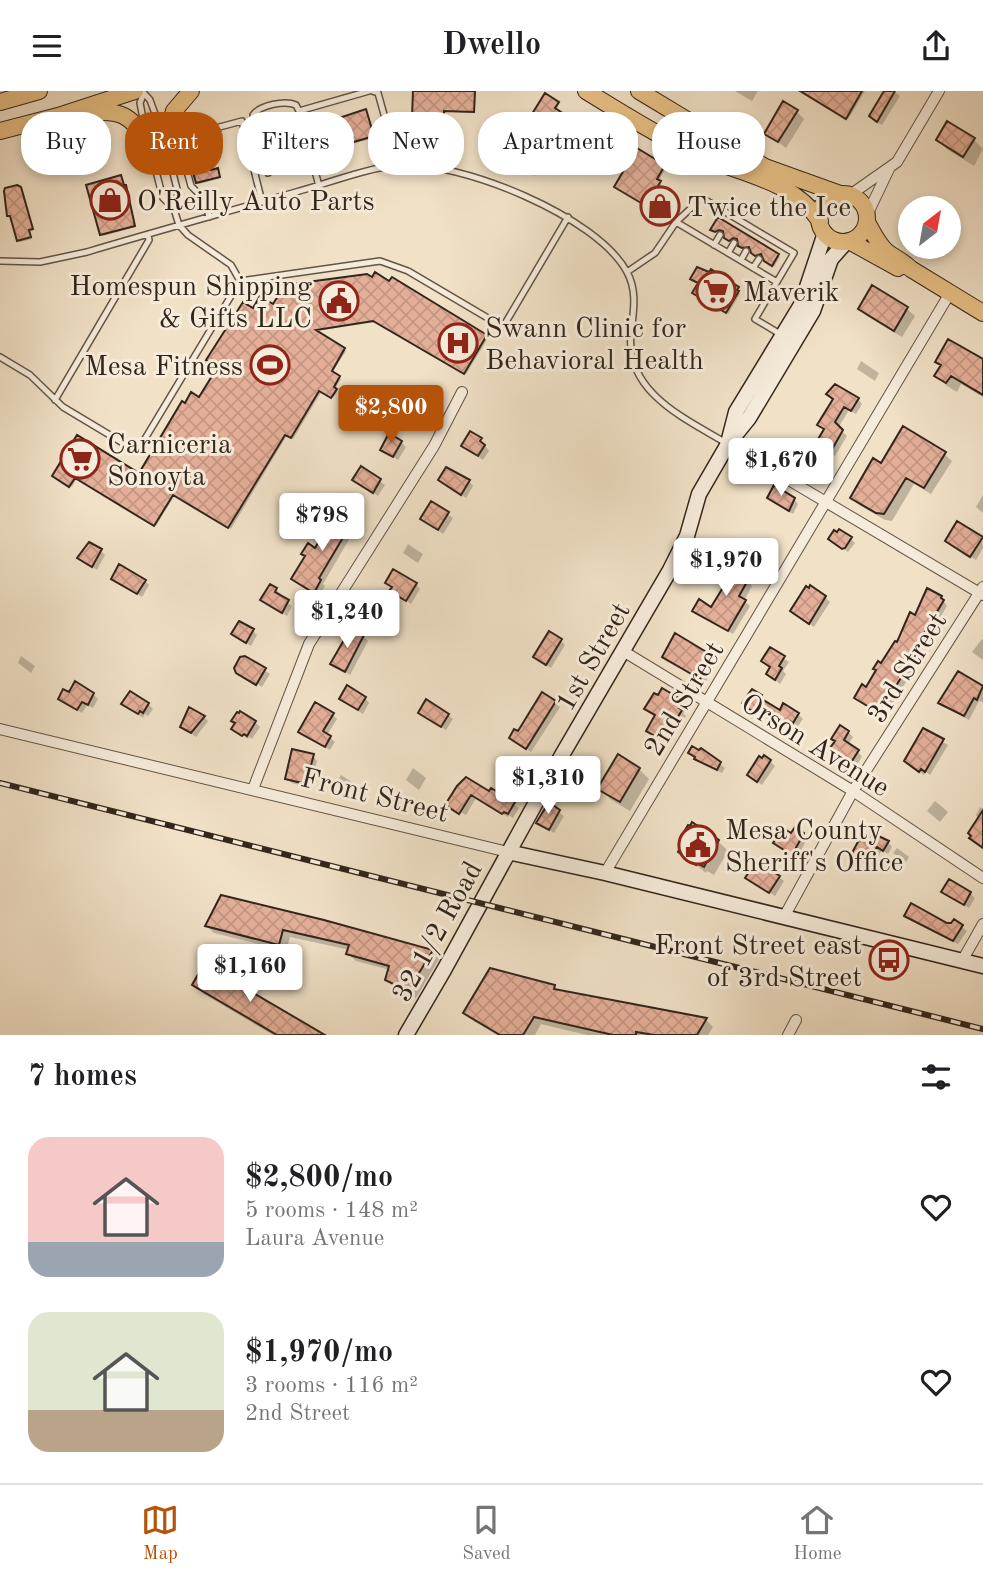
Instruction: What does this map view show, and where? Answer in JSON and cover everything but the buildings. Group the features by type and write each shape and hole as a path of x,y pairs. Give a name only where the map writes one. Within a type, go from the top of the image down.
{"main road":[{"path":"0,102 39,91"},
{"path":"174,112 191,91"},
{"path":"586,91 692,153 795,194 808,205 822,227 836,241 848,241 861,235 867,219"},
{"path":"639,91 765,167 846,195 861,203 880,245 911,269 983,313"},
{"path":"72,112 140,92"},
{"path":"0,131 21,126"},
{"path":"822,227 820,214 825,203 837,195 846,195"},
{"path":"848,241 897,268 911,269"}],"street":[{"path":"846,195 897,162 939,91"},
{"path":"867,219 889,169"},
{"name":"1st Street","path":"727,444 736,412 801,305 822,227"},
{"name":"1st Street","path":"508,852 684,544 699,494 727,444 749,418 807,322 831,259 848,241"},
{"name":"2nd Street","path":"605,873 950,293"},
{"path":"253,789 309,644 434,446 462,392"},
{"path":"727,444 982,592"},
{"name":"3rd Street","path":"784,917 853,791 982,592"},
{"name":"Orson Avenue","path":"623,652 853,791 983,878"},
{"name":"Front Street","path":"0,729 983,966"},
{"name":"32 1/2 Road","path":"405,1035 444,970 508,852"},
{"path":"962,961 983,924"},
{"path":"788,1035 796,1020"}],"lane":[{"path":"299,111 370,91 378,93 383,112"},
{"path":"140,92 150,100 156,112"},
{"path":"140,92 142,112"},
{"path":"255,112 288,101 296,105 319,186"},
{"path":"209,217 205,200 191,186 181,149 181,142 186,136 242,121 262,202"},
{"path":"0,261 40,262 87,252 368,173"},
{"path":"157,175 163,198 174,209 179,225 188,235 231,265 240,281"},
{"path":"173,175 178,193 174,209"},
{"path":"463,175 519,194 568,218 609,250 627,272 635,306 630,344 632,356 646,387 664,405 727,444"},
{"path":"627,272 655,253 676,222 702,198 793,253 755,319 783,335"},
{"path":"727,223 732,215"},
{"path":"240,281 380,261 408,271 503,327 568,218"},
{"path":"676,222 777,282"},
{"path":"741,231 745,223"},
{"path":"754,239 758,231"},
{"path":"55,400 149,240 148,235"},
{"path":"714,245 720,235"},
{"path":"767,246 771,239"},
{"path":"728,253 734,243"},
{"path":"741,260 746,251"},
{"path":"753,268 760,259"},
{"path":"0,357 30,375 63,407 133,449 140,447 240,281"}],"railway":[{"path":"0,783 983,1029"}],"place":[{"name":"O'Reilly Auto Parts","path":"110,200"},
{"name":"Twice the Ice","path":"660,206"},
{"name":"Maverik","path":"716,291"},
{"name":"Homespun Shipping & Gifts LLC","path":"339,301"},
{"name":"Swann Clinic for Behavioral Health","path":"458,343"},
{"name":"Mesa Fitness","path":"270,365"},
{"name":"Carniceria Sonoyta","path":"80,459"},
{"name":"Mesa County Sheriff's Office","path":"698,845"},
{"name":"Front Street east of 3rd Street","path":"889,960"}]}
